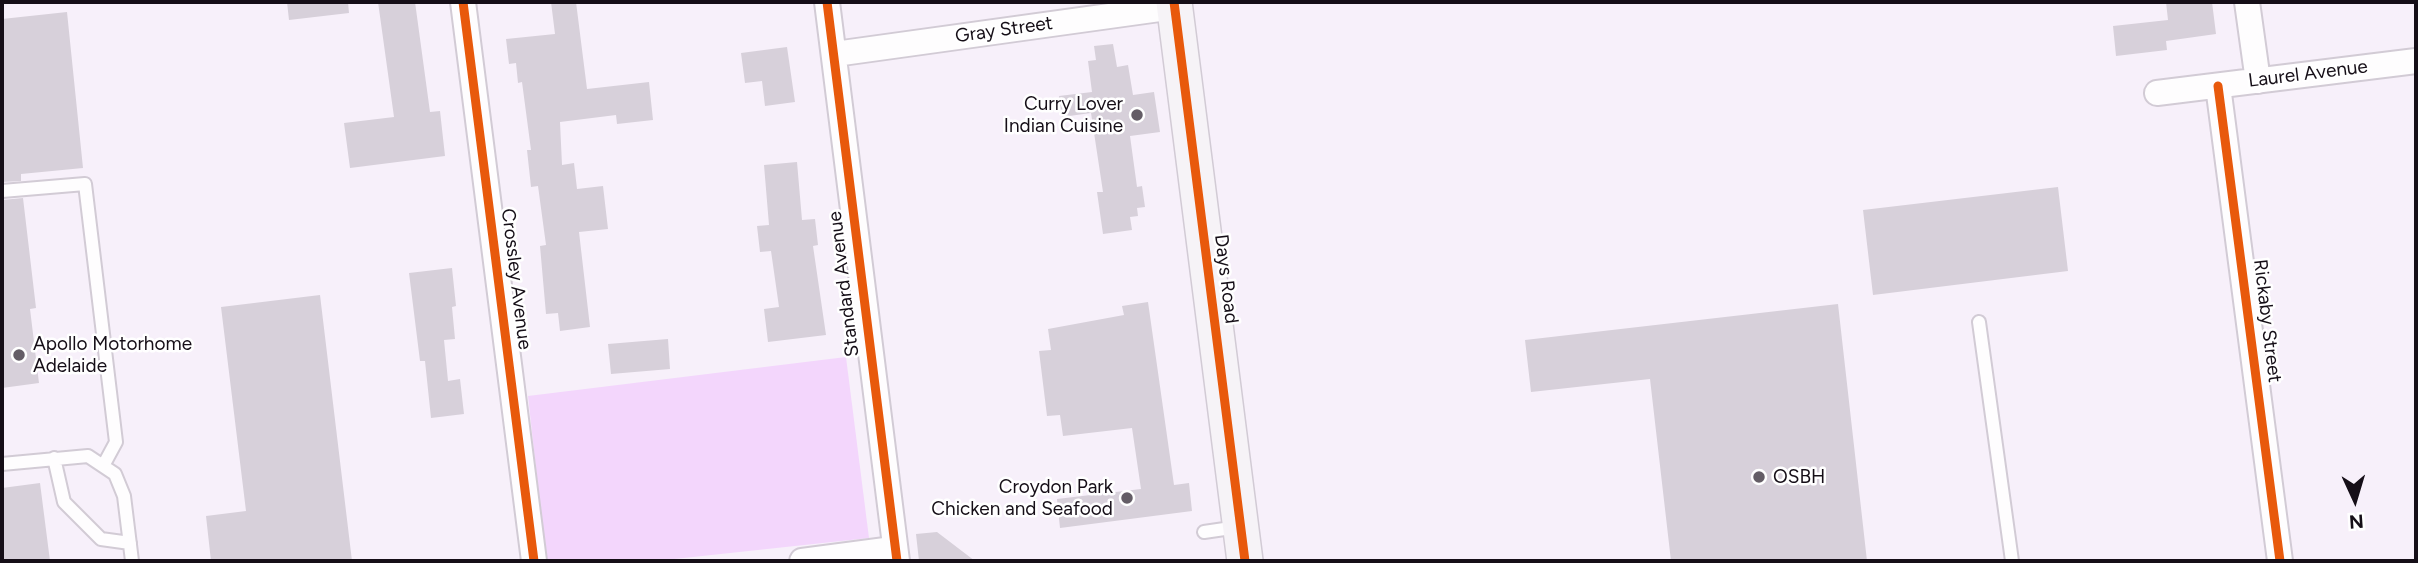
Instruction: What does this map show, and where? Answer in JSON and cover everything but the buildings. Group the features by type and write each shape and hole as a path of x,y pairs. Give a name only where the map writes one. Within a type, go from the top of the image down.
{"main road":[{"name":"Days Road","path":"1174,5 1245,561"}],"street":[{"name":"Crossley Avenue","path":"463,2 534,561"},
{"name":"Standard Avenue","path":"827,2 895,555"},
{"path":"2248,2 2258,81"},
{"name":"Gray Street","path":"835,54 1174,5"},
{"name":"Laurel Avenue","path":"2157,93 2416,61"},
{"name":"Rickaby Street","path":"2218,86 2280,561"},
{"path":"802,561 895,555"}],"lane":[{"path":"2,191 85,184 116,442 103,466"},
{"path":"1979,322 2012,561"},
{"path":"2,464 88,456 115,474 124,496 132,561"},
{"path":"54,458 64,502 101,539 130,543"},
{"path":"1204,532 1240,527"}],"shaded area":[{"path":"846,357 869,538 656,561 546,561 528,396"}],"cycle path":[{"path":"463,2 534,561"},
{"path":"827,2 897,561"},
{"path":"1174,2 1245,561"},
{"path":"2218,86 2280,561"}],"place":[{"name":"Curry Lover Indian Cuisine","path":"1137,115"},
{"name":"Apollo Motorhome Adelaide","path":"19,355"},
{"name":"OSBH","path":"1759,477"},
{"name":"Croydon Park Chicken and Seafood","path":"1127,498"}]}
